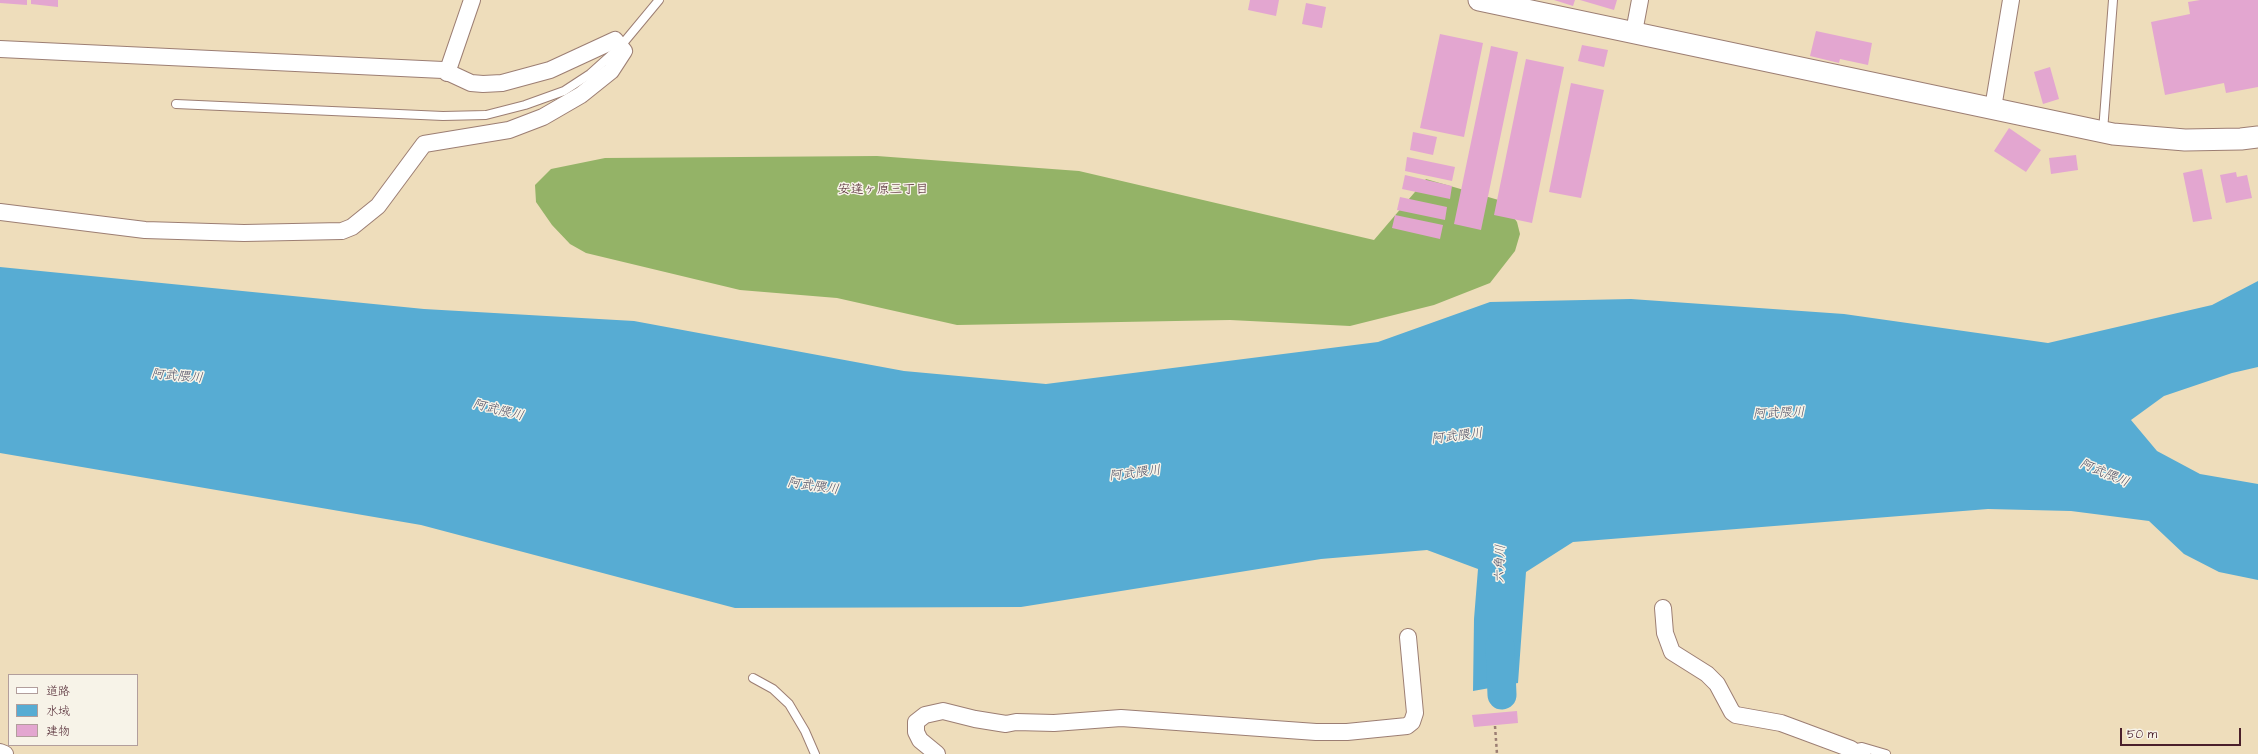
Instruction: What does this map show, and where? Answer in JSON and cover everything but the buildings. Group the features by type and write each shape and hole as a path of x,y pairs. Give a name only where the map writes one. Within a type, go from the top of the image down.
{"street":[{"path":"447,72 472,0"},
{"path":"1479,0 2102,132 2185,140 2241,139 2258,136"},
{"path":"1634,32 1640,0"},
{"path":"1993,108 2007,35 2011,0"},
{"path":"0,49 442,70 471,83 502,83 550,70 614,40 624,51 611,71 581,95 543,117 509,130 424,144 378,206 352,227 342,231 244,233 145,230 0,212"},
{"path":"1663,608 1665,633 1672,652 1707,674 1717,684 1732,712 1736,715 1781,723 1858,751"},
{"path":"937,754 920,740 916,732 916,722 926,715 943,711 975,719 1006,724 1054,723 1121,718 1222,724 1316,732 1347,732 1407,726 1412,722 1415,713 1408,637"},
{"path":"0,752 5,754"}],"lane":[{"path":"176,104 442,116 486,115 525,105 564,91 590,74 620,47 659,0"},
{"path":"2102,132 2112,0"},
{"path":"753,678 773,690 789,704 805,731 815,754"},
{"path":"1858,751 1862,747 1886,754"}],"path":[{"path":"1495,726 1497,754"}],"green space":[{"path":"877,156 1079,171 1374,240 1426,179 1502,201 1517,222 1520,234 1515,251 1490,283 1434,305 1350,326 1230,320 957,325 837,298 740,290 586,253 570,244 552,225 536,202 535,185 551,169 605,158"}],"water":[{"name":"阿武隈川","path":"0,267 424,309 634,321 904,371 1046,384 1378,342 1490,302 1631,299 1844,314 2048,343 2212,305 2258,281 2258,367 2232,373 2164,396 2131,420 2157,451 2200,474 2258,484 2258,580 2219,572 2184,554 2149,521 2071,511 1988,509 1573,542 1526,572 1518,683 1473,691 1474,619 1478,569 1427,550 1321,559 1021,607 735,608 421,525 0,453"}],"waterway":[{"name":"六角川","path":"1500,646 1502,695"}],"district":[{"name":"安達ヶ原三丁目","path":"883,190"}]}
